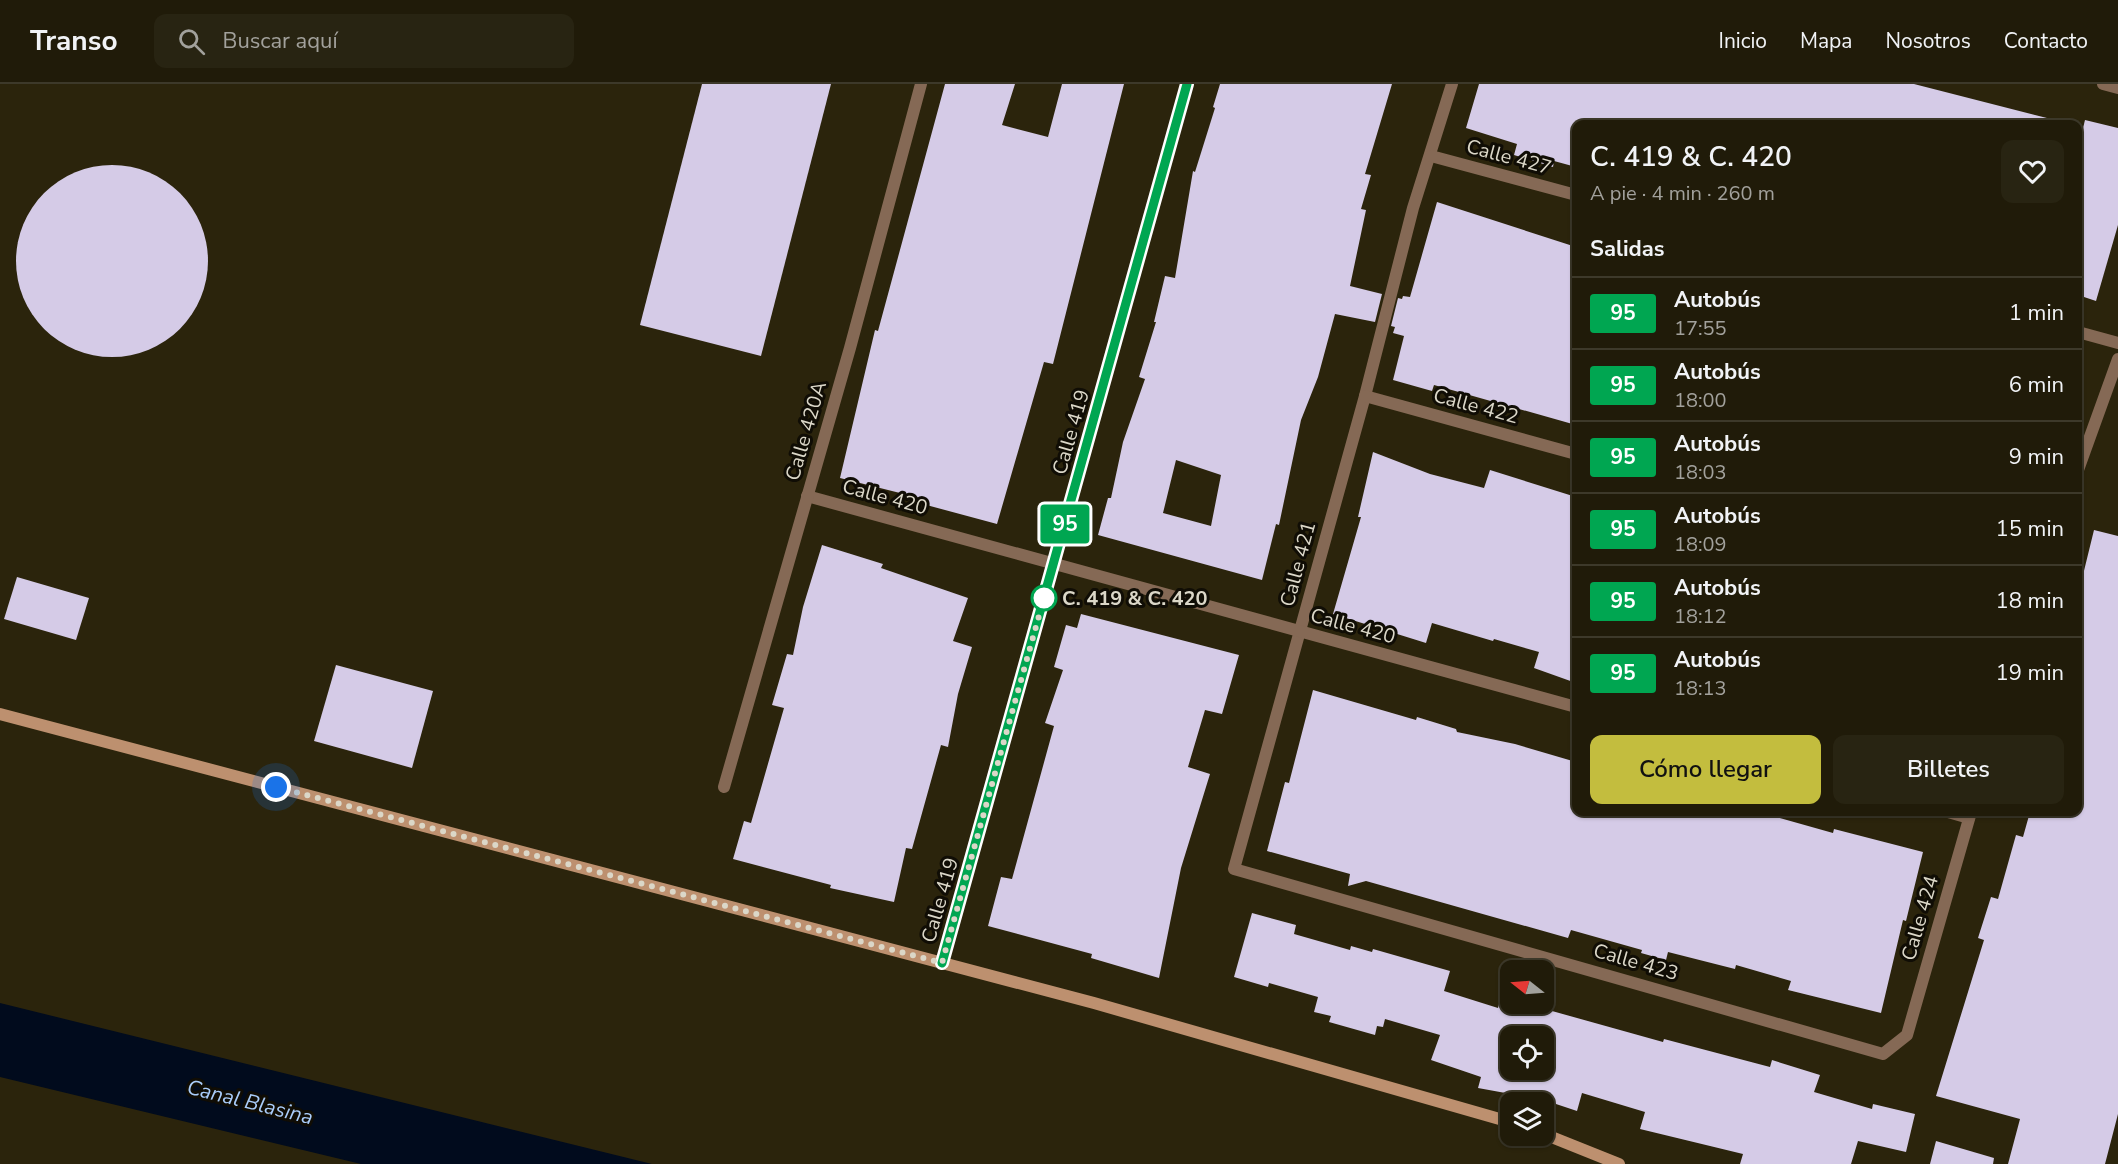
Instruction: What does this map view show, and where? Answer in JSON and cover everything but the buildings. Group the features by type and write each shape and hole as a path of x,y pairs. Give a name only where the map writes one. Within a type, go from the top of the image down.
{"street":[{"name":"Calle 420A","path":"724,787 921,84"},
{"name":"Calle 419","path":"942,963 1187,84"},
{"name":"Calle 421","path":"1348,900 1234,869 1365,396 1413,208 1452,84"},
{"path":"2103,84 2118,88"},
{"name":"Calle 427","path":"1431,156 1572,194"},
{"path":"2082,333 2118,343"},
{"path":"2082,459 2118,359"},
{"name":"Calle 422","path":"1365,396 1572,453"},
{"name":"Calle 420","path":"807,496 1572,706"},
{"path":"0,714 942,963 1500,1119"},
{"name":"Calle 424","path":"1907,1035 1969,816"},
{"name":"Calle 423","path":"1348,900 1883,1054 1907,1035"},
{"path":"1554,1138 1619,1164"}],"water":[{"name":"Canal Blasina","path":"0,1003 652,1164 361,1164 0,1077"}],"bus line":[{"name":"95","path":"942,963 1187,84"}],"place":[{"name":"C. 419 & C. 420","path":"1044,598"}],"route":[{"path":"276,787 942,963 1044,598"}]}
